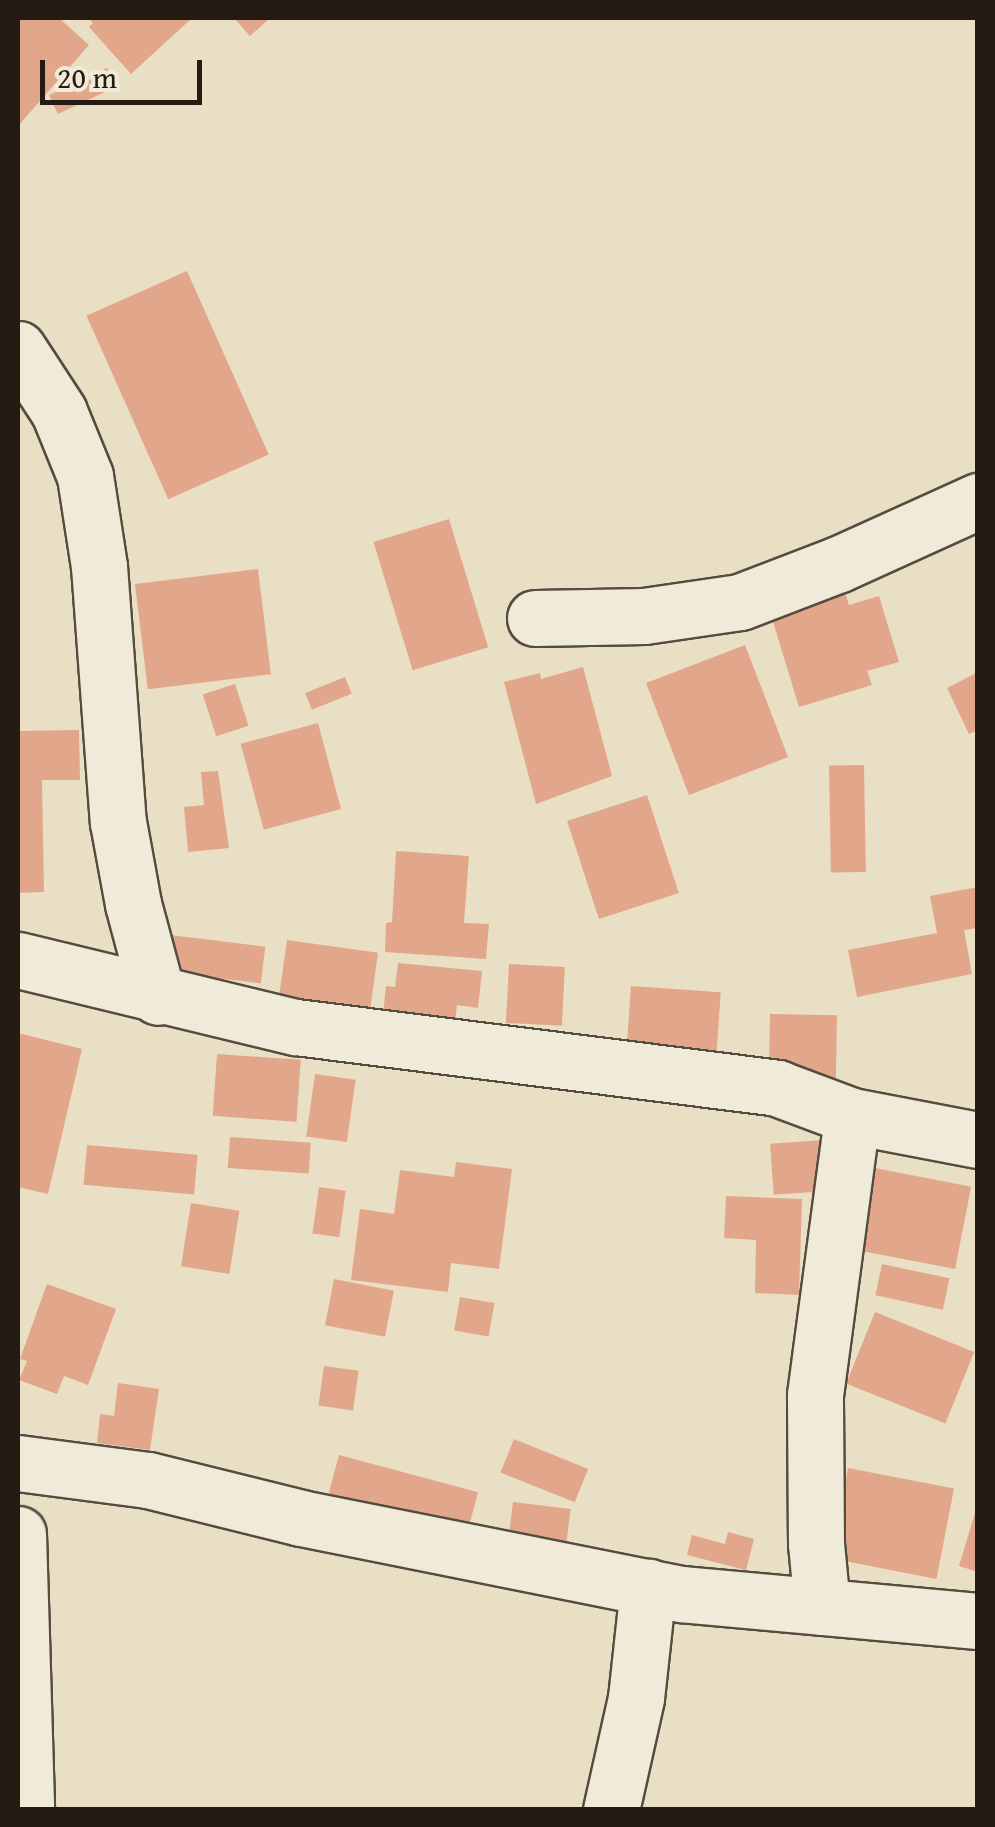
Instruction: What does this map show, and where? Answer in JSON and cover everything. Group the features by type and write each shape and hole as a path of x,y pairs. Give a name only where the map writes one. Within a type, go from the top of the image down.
{"street":[{"path":"18,349 59,412 84,476 98,566 118,822 133,904 158,997"},
{"path":"534,618 644,616 740,602 838,564 978,501"},
{"path":"18,960 158,997 296,1027 777,1088 852,1116 978,1140"},
{"path":"822,1607 816,1544 815,1395 852,1116"},
{"path":"28,1477 148,1480 301,1518 648,1587 978,1621"},
{"path":"18,1534 26,1810"},
{"path":"611,1810 636,1698 648,1587"}],"building":[{"path":"18,18 59,18 89,45 19,125"},
{"path":"88,18 192,18 131,74 89,27 93,23"},
{"path":"234,18 270,18 250,36"},
{"path":"107,68 116,87 58,114 49,95"},
{"path":"187,271 269,455 168,499 87,316"},
{"path":"449,519 488,647 413,670 373,542"},
{"path":"258,569 271,674 148,689 135,584"},
{"path":"844,589 849,605 879,596 899,662 867,671 872,685 799,707 770,612"},
{"path":"745,645 788,757 689,795 646,683"},
{"path":"583,667 612,776 536,804 504,682 540,673 541,679"},
{"path":"976,673 978,730 969,734 947,688"},
{"path":"345,677 352,694 312,710 305,693"},
{"path":"235,684 249,726 216,736 203,695"},
{"path":"318,723 341,809 264,830 241,744"},
{"path":"79,730 80,780 42,780 44,892 18,893 18,731"},
{"path":"864,765 866,872 831,873 829,766"},
{"path":"218,771 229,848 188,852 184,807 204,805 201,772"},
{"path":"647,795 679,893 599,919 567,821"},
{"path":"396,851 469,856 464,923 489,924 486,959 385,952 386,923 392,922"},
{"path":"978,887 978,928 964,930 972,974 857,997 848,950 937,933 930,896"},
{"path":"170,935 265,947 261,983 165,972"},
{"path":"287,940 378,953 370,1008 279,995"},
{"path":"398,963 482,971 478,1008 457,1005 454,1031 382,1024 386,986 395,987"},
{"path":"509,964 565,967 562,1026 506,1023"},
{"path":"631,986 721,992 716,1062 626,1056"},
{"path":"770,1014 837,1015 836,1078 769,1077"},
{"path":"18,1033 82,1049 48,1194 18,1187"},
{"path":"217,1054 301,1060 296,1122 213,1116"},
{"path":"315,1074 356,1080 347,1142 306,1136"},
{"path":"230,1137 311,1143 309,1174 228,1168"},
{"path":"824,1140 828,1191 774,1195 770,1144"},
{"path":"87,1145 198,1155 194,1195 84,1185"},
{"path":"456,1162 512,1169 499,1269 451,1263 448,1292 351,1280 360,1209 394,1214 400,1170 454,1177"},
{"path":"870,1167 971,1187 955,1269 854,1249"},
{"path":"319,1187 346,1191 339,1237 312,1234"},
{"path":"726,1196 802,1199 799,1295 755,1293 756,1240 724,1238"},
{"path":"191,1203 239,1211 229,1274 181,1266"},
{"path":"882,1264 949,1278 943,1310 875,1295"},
{"path":"334,1279 394,1291 385,1337 325,1325"},
{"path":"47,1284 116,1309 88,1385 64,1376 57,1394 19,1380 27,1361 20,1359"},
{"path":"460,1297 494,1303 489,1337 454,1330"},
{"path":"875,1312 974,1352 945,1423 846,1383"},
{"path":"324,1366 359,1371 353,1410 318,1406"},
{"path":"118,1383 159,1389 150,1450 97,1443 100,1414 114,1416"},
{"path":"514,1439 588,1469 575,1502 501,1472"},
{"path":"339,1455 478,1492 465,1540 326,1502"},
{"path":"848,1468 954,1489 936,1579 830,1558"},
{"path":"513,1502 571,1509 565,1552 508,1545"},
{"path":"978,1506 978,1572 959,1566"},
{"path":"728,1532 754,1539 746,1570 687,1555 692,1535 725,1544"}]}
